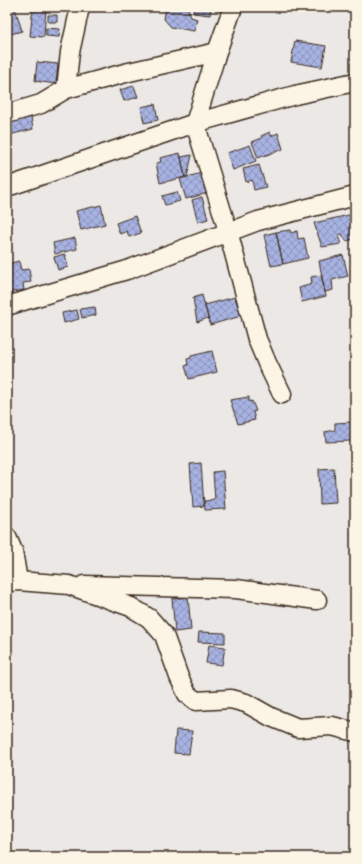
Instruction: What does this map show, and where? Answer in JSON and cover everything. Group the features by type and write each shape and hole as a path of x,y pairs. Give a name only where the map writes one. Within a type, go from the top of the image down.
{"street":[{"path":"66,89 70,52 80,7"},
{"path":"233,7 217,52 195,124 228,231 257,339 282,394"},
{"path":"7,114 41,104 66,89 129,72 217,52"},
{"path":"7,187 195,124 295,95 355,82"},
{"path":"7,306 127,270 258,221 355,196"},
{"path":"7,537 13,551 12,582 69,585 236,589 317,600"},
{"path":"69,585 131,607 149,618 164,635 179,677 187,694 196,701 231,699 246,703 271,717 298,728 332,726 355,732"}],"building":[{"path":"33,7 46,7 44,37 30,36"},
{"path":"166,7 188,8 191,17 197,19 194,31 171,27 164,19"},
{"path":"194,7 211,7 210,15 193,13"},
{"path":"15,8 22,31 11,34 7,23 7,11"},
{"path":"48,15 57,15 57,22 48,22"},
{"path":"46,28 60,29 59,37 46,36"},
{"path":"295,41 326,46 322,67 291,62"},
{"path":"37,62 58,64 56,84 35,81"},
{"path":"134,86 138,97 124,101 120,90"},
{"path":"155,104 158,120 144,123 141,107"},
{"path":"31,117 33,129 9,135 7,123"},
{"path":"270,132 271,136 278,133 283,149 258,158 252,142 262,138 261,136"},
{"path":"250,145 256,161 233,170 227,153"},
{"path":"180,153 185,177 160,183 156,163 161,162 160,158"},
{"path":"192,155 187,177 185,177 181,157"},
{"path":"259,165 266,187 254,190 252,180 246,182 243,169"},
{"path":"205,172 211,192 186,199 180,179"},
{"path":"177,192 180,201 165,205 162,196"},
{"path":"202,197 208,219 198,222 192,200"},
{"path":"101,205 105,224 81,230 76,211"},
{"path":"349,215 355,239 346,241 342,234 338,235 341,244 322,247 314,223"},
{"path":"135,216 141,233 129,237 127,231 120,234 116,223"},
{"path":"290,230 291,233 297,231 298,239 304,238 308,258 283,264 276,232"},
{"path":"276,232 283,264 271,266 264,235"},
{"path":"75,238 77,249 55,254 53,243"},
{"path":"65,254 68,267 58,270 54,257"},
{"path":"343,255 348,276 332,280 333,290 325,292 319,261"},
{"path":"19,261 21,270 29,269 31,282 23,283 24,290 7,293 7,264"},
{"path":"321,275 326,296 302,302 299,288 312,284 311,277"},
{"path":"202,295 208,318 197,322 193,298"},
{"path":"235,297 241,316 210,325 205,305"},
{"path":"95,307 96,315 82,318 80,309"},
{"path":"77,310 79,319 64,323 62,313"},
{"path":"212,351 217,372 189,379 185,366 188,365 187,359 191,358 191,356"},
{"path":"249,397 249,402 252,401 256,411 253,412 255,420 238,424 230,400"},
{"path":"352,422 351,441 326,442 325,432 335,430 335,423"},
{"path":"201,463 204,506 193,507 190,464"},
{"path":"334,468 336,503 320,504 319,469"},
{"path":"223,471 226,509 205,510 204,501 215,500 213,472"},
{"path":"188,597 191,630 175,632 172,599"},
{"path":"199,632 225,633 225,643 198,642"},
{"path":"209,645 225,647 222,665 206,663"},
{"path":"176,730 192,731 189,754 174,753"}]}
